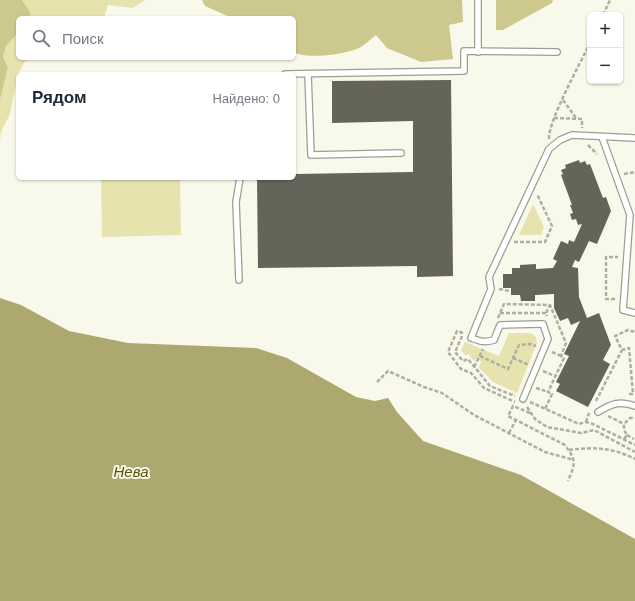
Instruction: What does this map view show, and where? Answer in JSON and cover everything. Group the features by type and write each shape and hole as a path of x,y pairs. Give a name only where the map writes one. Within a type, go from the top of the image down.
{"lane":[{"path":"478,0 478,52"},
{"path":"296,74 464,71 464,51 557,52"},
{"path":"308,74 311,155 401,153"},
{"path":"523,399 548,340 543,324 500,325 494,340 482,342 471,338 490,286 489,277 549,149 560,140 572,135 635,138"},
{"path":"602,137 630,216 623,310 635,313"},
{"path":"239,280 236,202 240,180"},
{"path":"598,412 612,403 629,404 635,406"}],"path":[{"path":"604,12 610,0"},
{"path":"549,149 548,131 588,48"},
{"path":"563,100 576,118"},
{"path":"582,144 590,146 596,153 599,160"},
{"path":"513,242 545,242 552,226 540,197 536,193 532,200"},
{"path":"510,248 517,235"},
{"path":"619,299 606,298 606,257 620,257 620,249"},
{"path":"490,286 500,282 499,289 509,292"},
{"path":"496,321 504,304 550,305"},
{"path":"546,313 550,305"},
{"path":"550,305 566,343 561,356"},
{"path":"465,328 455,352 463,361 468,359 490,386 579,424 586,422 593,424 635,445"},
{"path":"622,350 615,336 628,330 635,332"},
{"path":"463,334 457,331 448,352 462,369 471,373 484,388 528,407 535,419 547,427 581,433 594,430 635,452"},
{"path":"474,366 487,342"},
{"path":"480,356 508,369 519,345 530,344 561,356 564,358 548,392"},
{"path":"594,405 622,350 629,348 633,394 624,394"},
{"path":"377,382 388,371 424,387 442,393 474,415 545,452 574,460"},
{"path":"536,388 552,394 545,409"},
{"path":"596,401 602,399"},
{"path":"513,406 508,416 557,439 569,450 575,466 568,481"},
{"path":"586,422 586,417 592,408"},
{"path":"632,443 634,438 627,435 624,430 624,424 630,418 635,418"},
{"path":"509,433 516,420"},
{"path":"624,439 627,435"},
{"path":"569,450 600,447 623,453 635,459"}],"shaded area":[{"path":"0,0 22,0 31,14 30,16 16,16 16,35 6,46 3,57 8,67 0,100"},
{"path":"22,0 145,0 133,8 108,5 105,16 29,16 30,14"},
{"path":"202,0 462,0 463,22 449,25 453,59 421,62 387,48 376,35 366,44 353,50 336,54 307,56 296,53 296,16 228,16 205,6"},
{"path":"496,0 553,0 552,3 503,30 496,30"},
{"path":"16,35 16,60 26,60 19,72 16,72 16,84 10,114 1,132 0,141 0,100 8,67 3,57 6,46"},
{"path":"101,180 180,180 181,235 102,237"},
{"path":"533,204 544,227 541,235 519,235"},
{"path":"509,333 531,333 536,337 537,343 517,393 493,382 479,368 481,362 476,358 474,361 468,354 466,356 461,350 465,342 499,356"}],"water":[{"name":"Нева","path":"0,298 21,305 69,331 128,343 256,348 287,358 356,397 375,401 388,398 397,412 423,441 521,475 635,539 635,601 0,601"}],"building":[{"path":"451,80 453,276 417,277 417,266 258,268 257,180 296,180 296,174 413,172 413,121 332,123 332,81"},
{"path":"579,160 580,163 585,161 587,165 590,164 603,198 606,197 611,211 597,244 589,241 579,262 575,260 572,267 578,268 579,297 587,318 599,313 611,345 603,360 610,364 588,407 556,391 560,384 556,382 569,356 564,354 580,321 571,325 568,318 560,321 554,308 554,294 535,295 535,301 521,301 520,295 511,295 511,288 503,288 503,274 512,274 512,268 520,268 520,265 536,264 536,269 553,268 557,261 553,259 561,241 568,244 569,240 574,242 582,224 578,225 576,219 572,220 570,214 573,213 570,205 572,205 561,175 563,174 561,170 566,168 565,165"}]}
